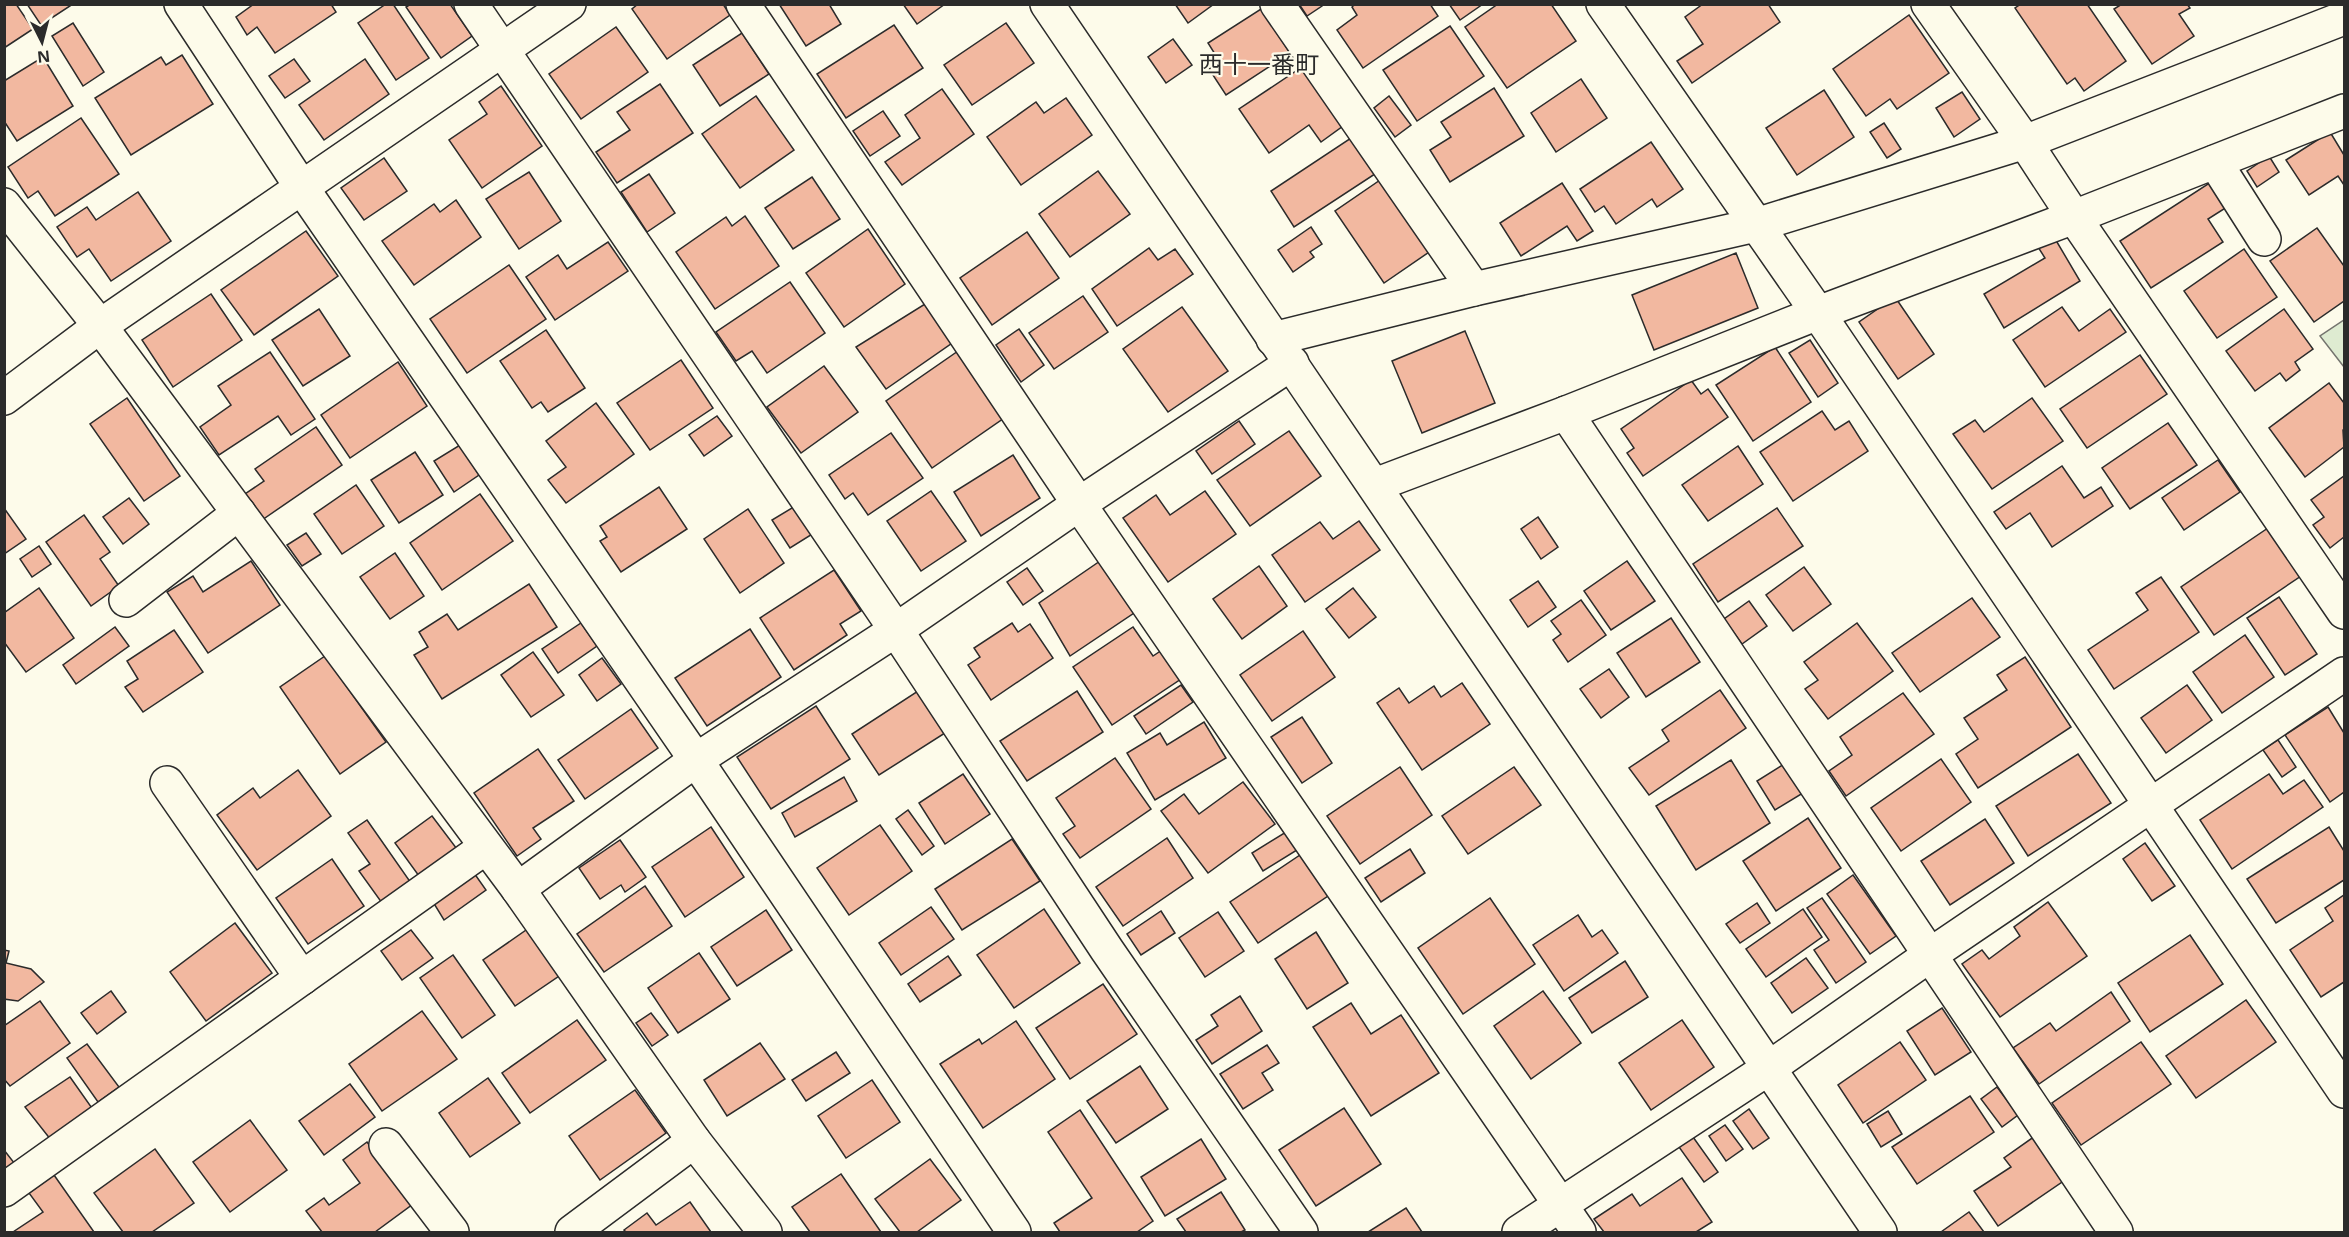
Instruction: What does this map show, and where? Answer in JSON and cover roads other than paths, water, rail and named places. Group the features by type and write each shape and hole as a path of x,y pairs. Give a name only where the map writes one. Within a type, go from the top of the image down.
{"street":[{"path":"181,4 302,188 696,760 1014,1233"},
{"path":"471,4 896,630 1107,950 1301,1233"},
{"path":"4,398 100,326 569,4"},
{"path":"742,4 1079,504 1579,1233"},
{"path":"1047,4 1880,1233"},
{"path":"1277,4 1474,289"},
{"path":"1603,4 1818,313 2344,1091"},
{"path":"1928,4 2025,142 2344,612"},
{"path":"518,889 696,760 896,630 1079,504 1282,351 1474,289 1756,225 2025,142 2344,18"},
{"path":"1375,485 2344,111"},
{"path":"2215,162 2264,239"},
{"path":"4,205 100,326 518,889 694,1141 765,1233"},
{"path":"1566,413 2116,1233"},
{"path":"126,600 239,513"},
{"path":"1519,1233 1769,1068 1930,955 2344,674"},
{"path":"166,783 302,978"},
{"path":"4,1190 486,847"},
{"path":"573,1233 694,1141"},
{"path":"386,1145 452,1233"}],"district":[{"name":"西十一番町","path":"1259,65"}]}
